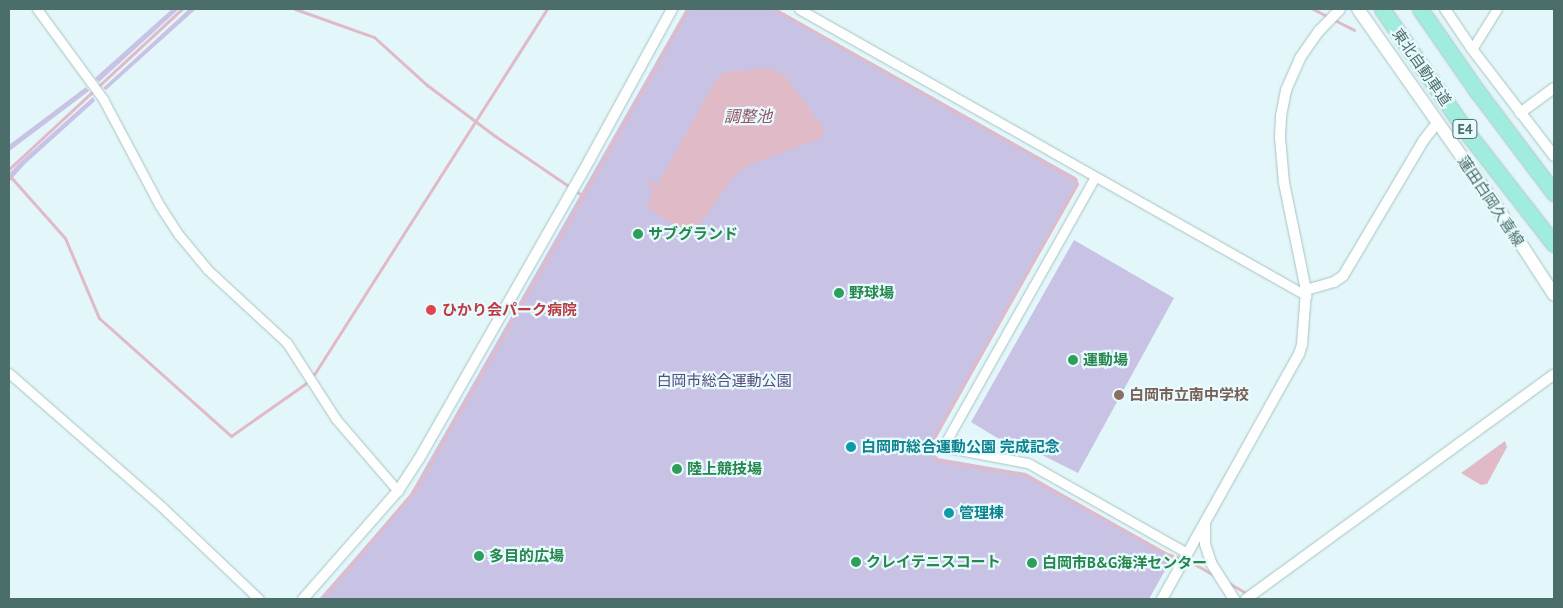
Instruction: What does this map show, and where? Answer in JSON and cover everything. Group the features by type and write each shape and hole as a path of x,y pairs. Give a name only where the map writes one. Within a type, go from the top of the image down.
{"highway":[{"name":"東北自動車道","path":"1382,9 1469,135 1554,244"},
{"name":"東北自動車道","path":"1420,9 1483,99 1554,193"}],"main road":[{"name":"蓮田白岡久喜線","path":"1358,9 1496,204 1554,294"}],"street":[{"path":"37,9 103,99 160,206 179,235 208,270 287,344 336,420 398,491"},
{"path":"303,599 398,491 500,320 672,9"},
{"path":"799,9 1095,177 1307,293"},
{"path":"1162,599 1299,354 1304,334 1307,293 1284,183 1280,128 1286,90 1300,58 1319,31 1340,9"},
{"path":"1445,9 1472,49 1554,156"},
{"path":"1472,49 1497,9"},
{"path":"1520,113 1554,88"},
{"path":"1307,293 1334,282 1343,276 1423,142 1437,123"},
{"path":"1095,177 943,447 1028,463 1187,553"},
{"path":"9,373 162,506 259,599"},
{"path":"1246,599 1554,374"},
{"path":"1205,521 1205,544 1211,563 1220,581 1234,599"}],"green space":[{"path":"172,9 179,9 99,82 95,78"},
{"path":"189,9 196,9 106,90 103,88"},
{"name":"白岡市総合運動公園","path":"686,9 777,9 1077,178 1078,184 932,446 938,458 1026,473 1169,554 1172,558 1149,599 319,599 409,496"},
{"path":"86,87 89,91 9,151 9,145"},
{"path":"93,97 95,101 25,164 9,182 9,174 19,163"},
{"name":"運動場","path":"1074,240 1174,298 1078,473 1036,452 1017,450 971,422"}],"water":[{"name":"調整池","path":"764,68 774,70 786,77 825,130 821,138 749,165 734,176 695,231 690,234 653,212 648,208 653,190 647,186 649,180 657,185 716,80 723,73"},
{"path":"1505,441 1507,447 1487,484 1481,485 1461,473"}],"waterway":[{"path":"9,169 182,9"},
{"path":"295,9 374,37 427,85 495,136 583,196 688,9"},
{"path":"9,175 65,238 99,318 231,436 305,384 315,373 547,9"},
{"path":"774,9 1075,179 1077,184 930,444 937,460 1025,475 1167,554 1191,562 1215,576"},
{"path":"1313,9 1354,30"},
{"path":"322,599 416,488 583,196"},
{"path":"1227,582 1248,594"}],"place":[{"name":"サブグランド","path":"638,234"},
{"name":"野球場","path":"839,293"},
{"name":"ひかり会パーク病院","path":"431,310"},
{"name":"運動場","path":"1073,360"},
{"name":"白岡市立南中学校","path":"1119,395"},
{"name":"白岡町総合運動公園 完成記念","path":"851,447"},
{"name":"陸上競技場","path":"677,469"},
{"name":"管理棟","path":"949,513"},
{"name":"多目的広場","path":"479,556"},
{"name":"クレイテニスコート","path":"856,562"},
{"name":"白岡市B&G海洋センター","path":"1032,563"}]}
